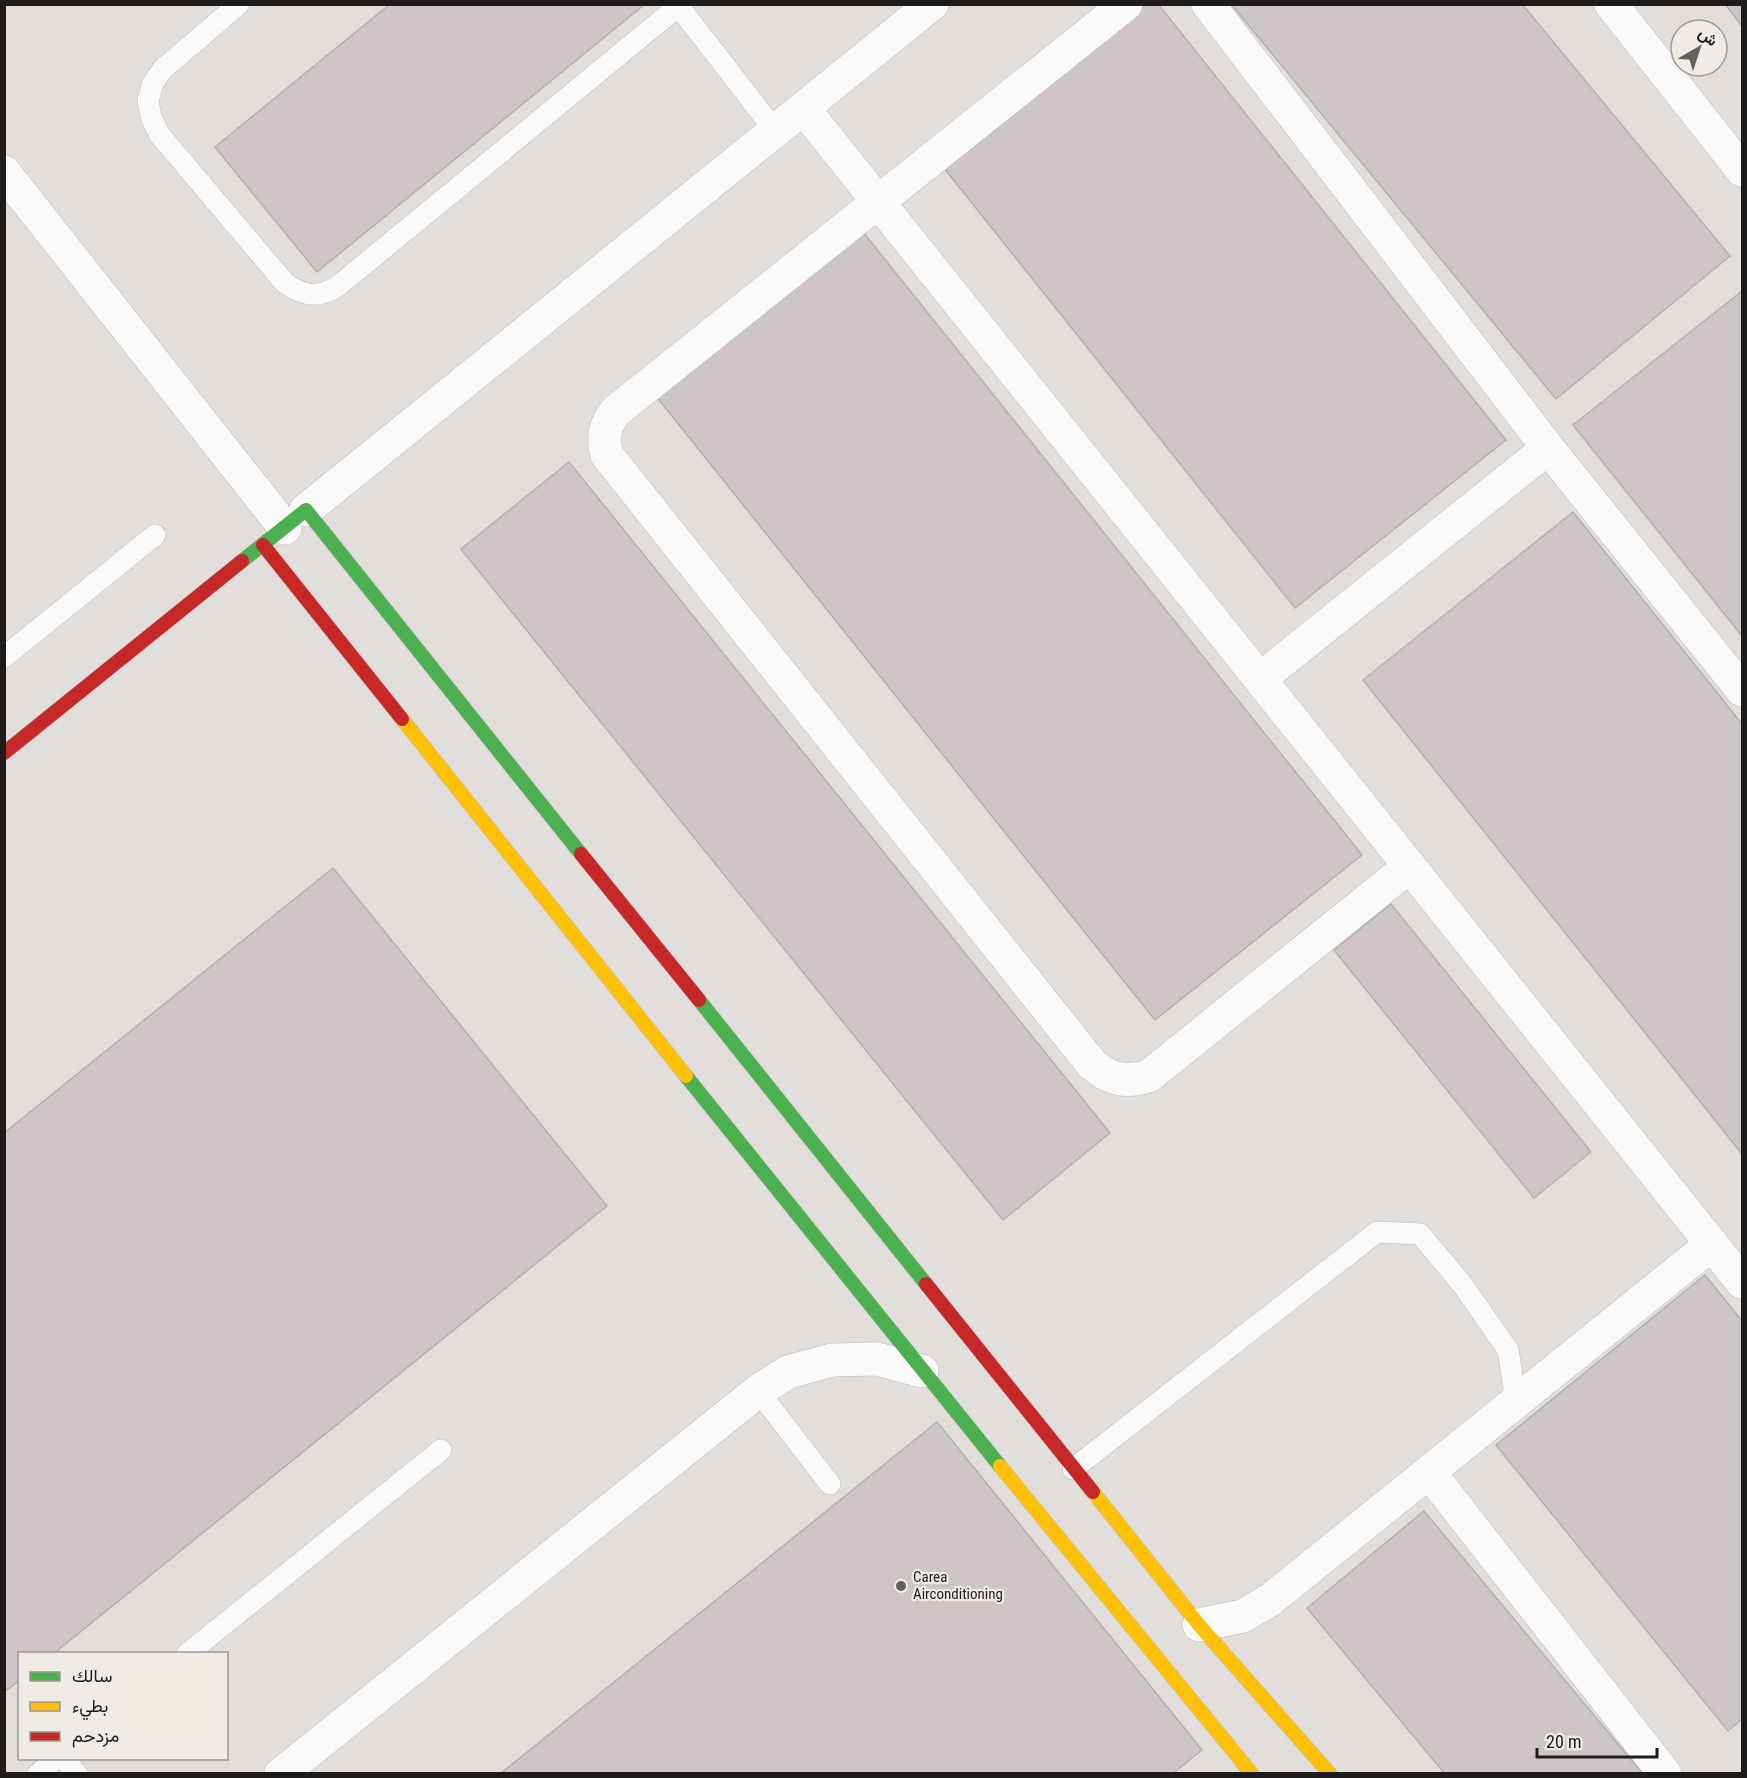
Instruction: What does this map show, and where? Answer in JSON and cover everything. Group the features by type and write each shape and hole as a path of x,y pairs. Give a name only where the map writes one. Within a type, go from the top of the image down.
{"street":[{"path":"4,753 932,4"},
{"path":"1126,4 616,411 605,431 604,443 607,455 1092,1063 1112,1078 1125,1081 1149,1076 1410,866"},
{"path":"1208,4 1548,448 1743,690"},
{"path":"1611,4 1743,170"},
{"path":"804,109 1743,1282"},
{"path":"4,172 285,527 922,1371 1252,1773"},
{"path":"1260,678 1548,448"},
{"path":"285,527 1073,1469 1199,1625 1330,1773"},
{"path":"1199,1625 1228,1621 1258,1609 1712,1244"},
{"path":"280,1773 758,1391 788,1372 832,1360 877,1359 922,1371"},
{"path":"1429,1472 1665,1773"}],"lane":[{"path":"239,4 163,69 153,83 148,100 151,117 159,134 284,282 293,290 304,294 317,295 338,286 679,5 776,132"},
{"path":"4,657 155,535"},
{"path":"1073,1469 1377,1232 1420,1234 1455,1275 1508,1350 1516,1401"},
{"path":"758,1391 830,1484"},
{"path":"189,1652 441,1450"},
{"path":"38,1773 54,1760"},
{"path":"66,1760 77,1773"}],"building":[{"path":"390,4 645,4 317,272 215,147"},
{"path":"1140,4 1158,4 1506,440 1295,608 940,163"},
{"path":"1231,4 1522,4 1730,256 1556,399"},
{"path":"1725,4 1742,4 1742,26"},
{"path":"863,232 1362,855 1155,1020 656,396"},
{"path":"1742,291 1742,636 1573,425"},
{"path":"569,462 1110,1133 1003,1220 461,549"},
{"path":"1573,512 1742,724 1742,1154 1363,680"},
{"path":"333,868 607,1206 55,1652 18,1652 18,1682 4,1692 4,1133"},
{"path":"1391,904 1591,1152 1534,1198 1334,950"},
{"path":"1705,1275 1742,1321 1742,1719 1728,1731 1496,1445"},
{"name":"Carea Airconditioning","path":"937,1422 1202,1750 1172,1774 500,1774"},
{"path":"1424,1511 1643,1774 1445,1774 1307,1608"}],"traffic: fast":[{"path":"242,561 306,510 581,854"},
{"path":"699,1000 926,1284"},
{"path":"686,1076 1000,1466"}],"traffic: slow":[{"path":"402,719 686,1076"},
{"path":"1000,1466 1252,1774"},
{"path":"1093,1492 1199,1625 1330,1774"}],"traffic: jam":[{"path":"263,545 402,719"},
{"path":"4,753 242,561"},
{"path":"581,854 699,1000"},
{"path":"926,1284 1093,1492"}],"place":[{"name":"Carea Airconditioning","path":"901,1586"}]}
